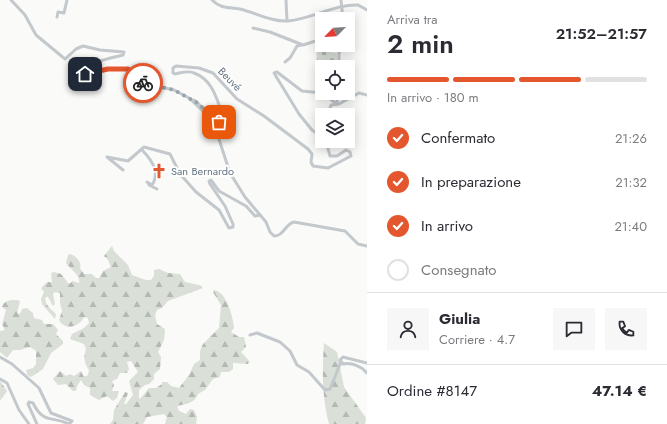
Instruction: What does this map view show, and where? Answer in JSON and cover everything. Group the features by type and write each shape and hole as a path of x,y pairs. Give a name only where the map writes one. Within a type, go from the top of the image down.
{"street":[{"path":"11,0 25,15 36,35 63,58 66,59 76,49 83,46 100,50 123,51 123,55 107,58 97,64 87,66 79,76 81,77 87,73 120,69 132,71 142,83 174,90 192,100 214,124 230,174 245,197 266,222 270,232 274,236 282,233 288,225 294,222 345,232 358,244 367,246"},
{"path":"57,17 58,12 64,13 67,0"},
{"path":"212,0 221,7 240,9 287,21 358,5 367,10"},
{"path":"286,0 287,21"},
{"path":"341,0 342,12"},
{"path":"358,5 359,0"},
{"path":"253,28 270,32 302,45"},
{"path":"285,62 290,58 297,46 315,41"},
{"path":"339,53 339,60"},
{"name":"Beuvé","path":"192,100 194,100 212,116 226,131 231,133 232,130 226,122 213,89 194,73 187,72 176,74 173,73 173,68 200,68 213,73 237,99 264,116 308,149 312,154 311,162 313,166 328,168 350,158 350,152 346,150 337,156 330,156 328,148"},
{"path":"315,132 299,114 292,99 274,72 277,72 302,91 322,93 337,104"},
{"path":"330,108 330,105 337,104 359,93 367,95"},
{"path":"337,100 337,104"},
{"path":"123,170 107,157 128,160 144,147 170,154 180,174 196,192 219,210 229,228 233,227 233,224 210,184 209,181 211,180 222,193 246,206 255,216 260,215"},
{"path":"142,150 151,159 156,176 152,185 147,182 150,186 157,189"},
{"path":"250,335 258,333 280,342 290,351 298,365 309,372 325,390 330,389 341,362 340,360 343,357 367,364"},
{"path":"0,357 12,364 38,388 51,413 72,421 70,424 50,421 38,413 33,403 29,402 28,404 37,424"},
{"path":"341,362 354,364 364,369 367,373"},
{"path":"0,379 7,383 19,410 29,424"}],"green space":[{"path":"316,52 337,53 338,60 317,60"},
{"path":"112,246 114,251 128,265 132,275 146,280 151,280 154,276 154,270 159,269 168,273 180,274 185,282 199,285 203,288 168,301 162,308 157,310 155,315 157,324 165,329 164,340 158,352 161,357 160,369 154,374 154,379 149,384 145,385 139,390 140,399 149,388 156,388 162,384 162,382 167,382 171,386 179,388 189,375 194,364 200,360 200,351 203,344 219,328 221,305 213,292 214,290 219,292 226,300 234,328 231,332 239,337 244,337 246,347 241,352 250,362 248,364 233,363 233,369 229,372 221,372 220,377 213,379 205,390 198,394 195,399 187,404 177,406 179,411 186,414 190,409 194,410 197,417 196,424 165,424 167,417 164,414 147,417 143,424 110,424 113,420 114,410 125,392 128,393 124,404 126,404 133,395 129,381 138,372 131,361 127,362 129,369 127,373 120,373 117,379 112,381 114,385 112,391 119,391 117,398 113,401 107,396 99,400 90,395 90,388 84,385 81,380 76,391 73,391 66,384 58,385 53,379 60,371 66,376 70,374 74,376 81,371 84,377 88,375 89,370 84,360 86,349 84,344 70,339 72,334 84,328 89,323 88,318 84,317 75,325 68,327 65,326 59,320 62,311 60,293 55,292 53,294 55,304 53,306 48,297 45,299 48,306 56,314 55,319 42,304 41,299 44,292 41,288 47,282 52,282 51,273 54,272 61,274 69,284 73,281 79,283 77,275 66,263 68,255 70,254 78,260 80,268 84,274 92,274 96,278 99,278 103,271 111,267 108,260 104,256"},
{"path":"10,300 20,301 17,313 20,314 22,309 27,308 33,313 34,318 42,320 44,324 53,324 58,330 56,334 63,341 63,344 51,353 43,369 31,377 27,375 26,370 33,368 36,364 36,351 30,347 20,350 13,350 7,358 0,352 0,331 5,330 2,324 6,310 2,307"},
{"path":"324,343 337,352 344,387 366,418 365,424 329,424 323,384"},
{"path":"0,381 7,391 0,401"}],"way so far":[{"path":"143,83 163,86 194,100 219,122"}],"place":[{"name":"San Bernardo","path":"159,171"}],"route":[{"path":"85,74 108,69 128,69 132,71 143,83"}]}
